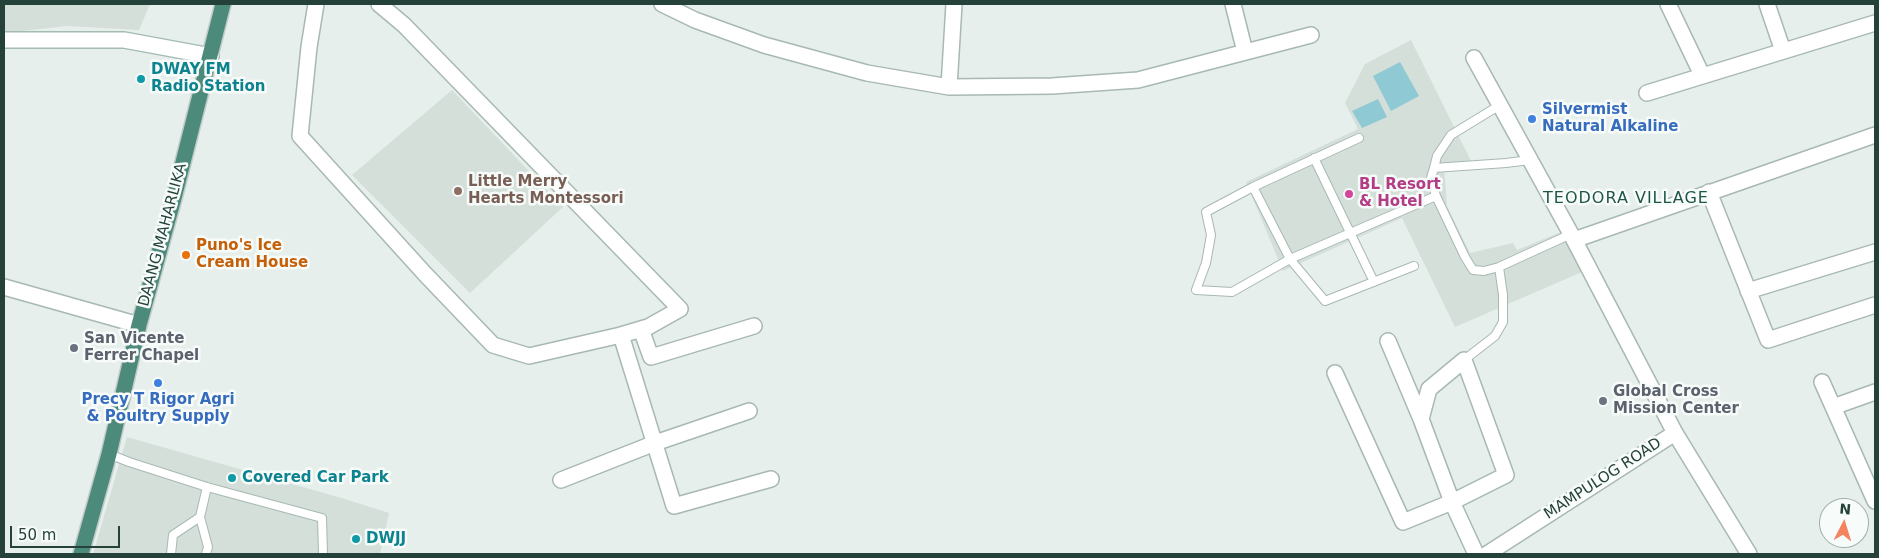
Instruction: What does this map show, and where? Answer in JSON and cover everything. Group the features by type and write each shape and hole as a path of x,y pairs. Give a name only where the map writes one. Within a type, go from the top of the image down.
{"highway":[{"name":"DAANG MAHARLIKA","path":"81,554 109,454 139,325 211,56 223,4"}],"street":[{"path":"316,4 300,136 425,274 493,345 529,356 648,327 680,309 404,25 379,4"},
{"path":"662,4 695,20 764,45 867,73 949,87 1052,86 1138,80 1311,35"},
{"path":"949,87 954,4"},
{"path":"1233,4 1245,52"},
{"path":"1668,4 1702,75"},
{"path":"1767,4 1783,51"},
{"path":"1647,93 1875,23"},
{"path":"4,40 124,40 211,56"},
{"path":"1474,58 1573,237 1675,433"},
{"path":"1573,237 1875,136"},
{"path":"1709,192 1768,340 1875,305"},
{"path":"1748,291 1875,252"},
{"path":"4,288 139,325"},
{"path":"641,329 651,357 754,326"},
{"path":"621,335 674,506 771,479"},
{"path":"1388,341 1421,418 1452,502 1476,554"},
{"path":"1336,373 1403,522 1452,502 1506,475 1464,360 1429,389 1421,418"},
{"path":"1822,382 1875,501"},
{"path":"1833,407 1875,392"},
{"path":"561,480 655,443 748,411"},
{"name":"MAMPULOG ROAD","path":"1487,554 1675,433 1749,554"}],"lane":[{"path":"1500,106 1451,134 1436,156 1431,178 1436,196 1464,257 1473,270 1484,271 1499,267 1573,237"},
{"path":"1359,138 1253,187 1206,212 1210,235 1206,262 1196,290 1232,292 1290,259 1436,196"},
{"path":"1314,158 1374,282"},
{"path":"1434,168 1530,160"},
{"path":"1253,187 1290,259 1325,301 1414,266"},
{"path":"1464,360 1495,336 1503,322 1503,295 1499,267"},
{"path":"109,454 208,487 322,518 323,554"},
{"path":"206,554 208,546 200,516 208,487"},
{"path":"171,554 173,535 200,516"}],"shaded area":[{"path":"4,4 150,4 139,30 67,26 4,33"},
{"name":"BL Resort & Hotel","path":"1411,40 1471,161 1444,165 1447,206 1470,253 1513,243 1517,250 1561,232 1582,272 1455,327 1402,218 1283,271 1246,182 1358,129 1345,103 1365,64"},
{"name":"Little Merry Hearts Montessori","path":"452,90 563,207 470,293 352,175"},
{"path":"127,437 389,513 380,554 93,554"}],"water":[{"path":"1400,62 1419,96 1391,111 1373,76"},
{"path":"1378,99 1387,117 1362,128 1352,111"}],"place":[{"name":"DWAY FM Radio Station","path":"141,79"},
{"name":"Silvermist Natural Alkaline","path":"1532,119"},
{"name":"Little Merry Hearts Montessori","path":"458,191"},
{"name":"BL Resort & Hotel","path":"1349,194"},
{"name":"Puno's Ice Cream House","path":"186,255"},
{"name":"San Vicente Ferrer Chapel","path":"74,348"},
{"name":"Precy T Rigor Agri & Poultry Supply","path":"158,383"},
{"name":"Global Cross Mission Center","path":"1603,401"},
{"name":"Covered Car Park","path":"232,478"},
{"name":"DWJJ","path":"356,539"}],"district":[{"name":"TEODORA VILLAGE","path":"1626,199"}]}
